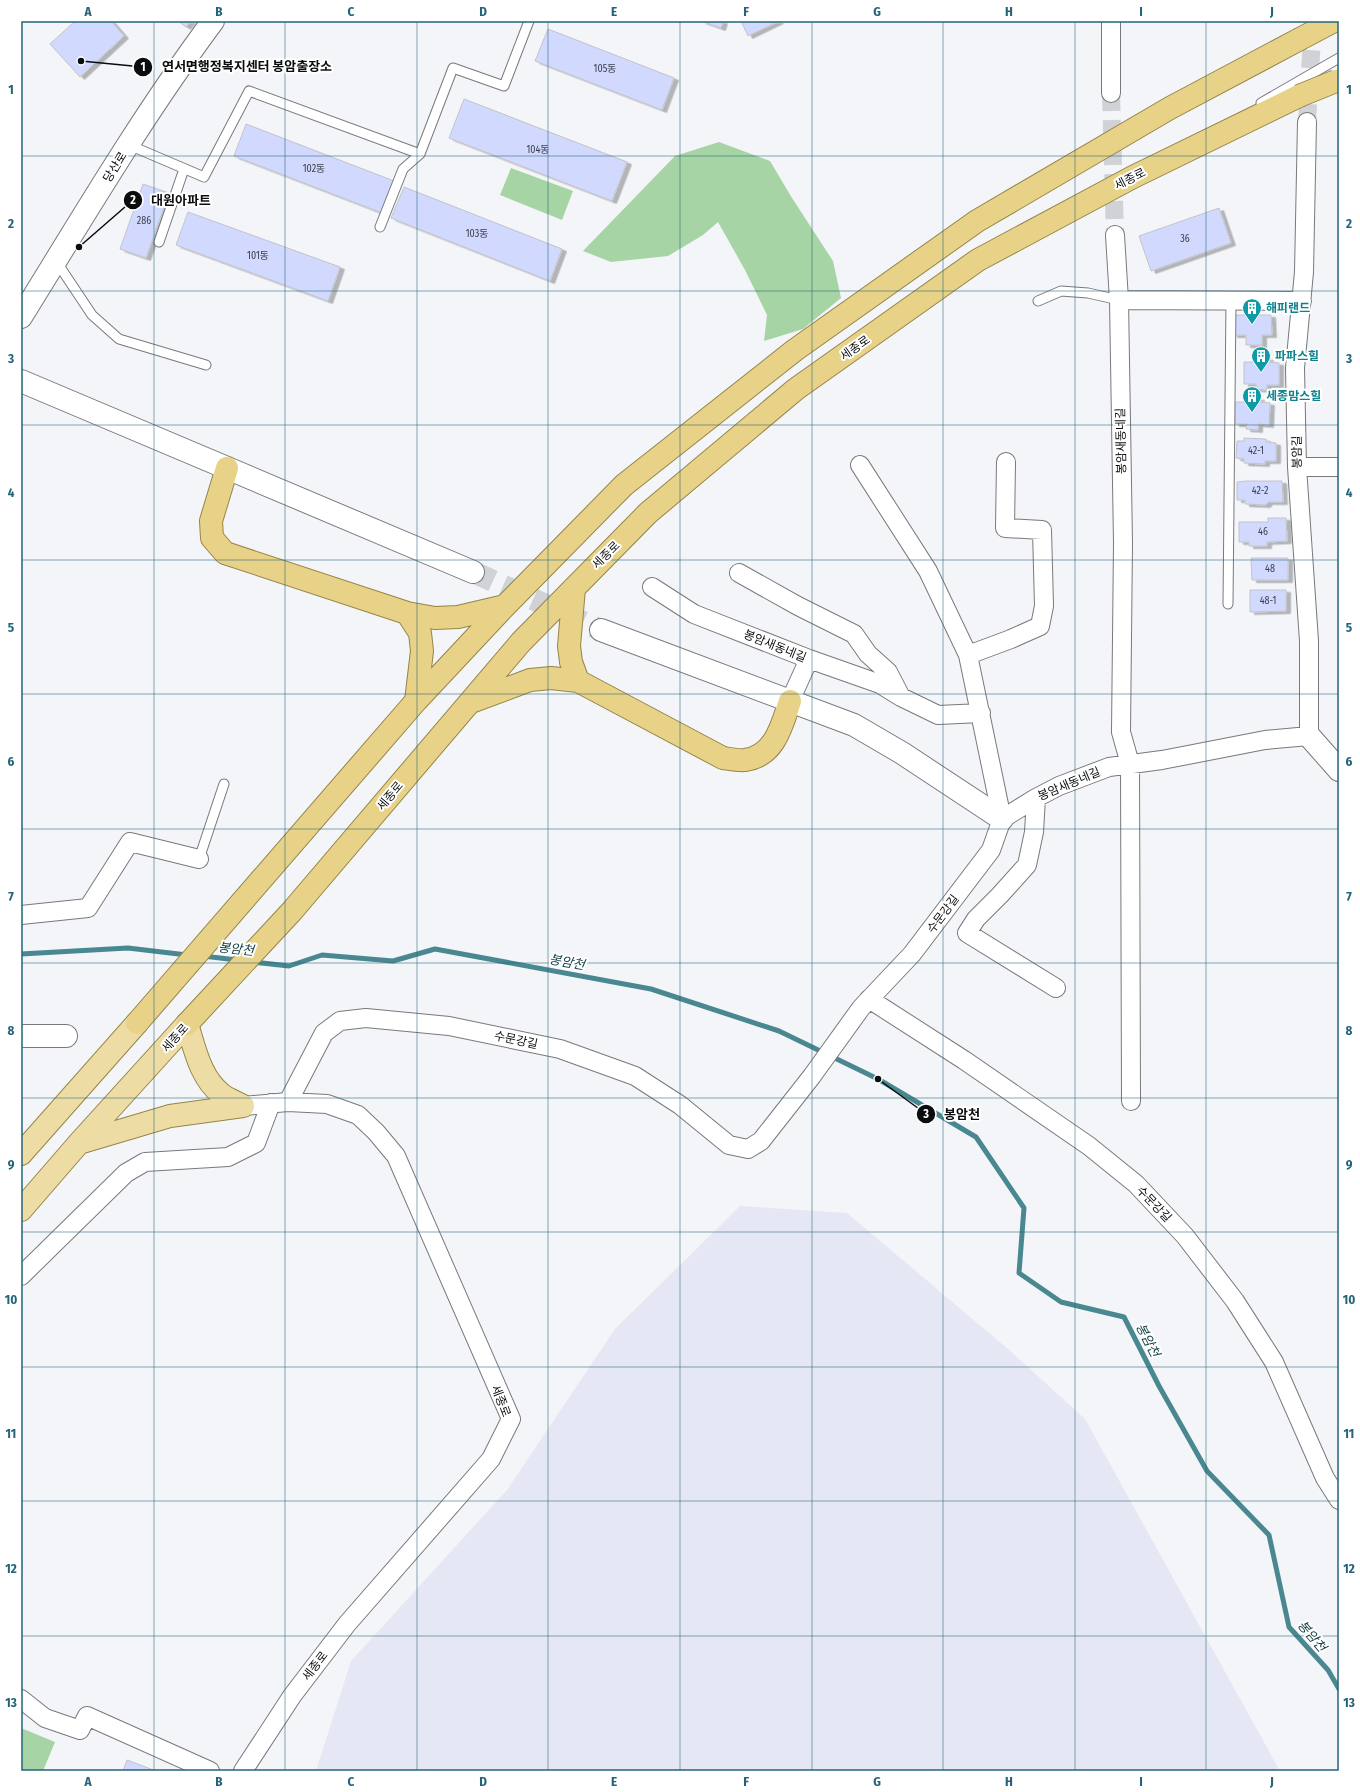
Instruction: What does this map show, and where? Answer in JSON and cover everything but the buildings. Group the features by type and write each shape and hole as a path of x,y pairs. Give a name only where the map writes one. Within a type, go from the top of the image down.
{"highway":[{"path":"137,1023 236,911 416,701 505,606 624,485 794,350 977,221 1170,108 1334,21"},
{"name":"세종로","path":"187,1024 292,911 521,642 648,513 796,389 978,260 1133,177 1299,96 1338,80"},
{"path":"227,468 211,521 212,538 225,553 407,613 435,618 458,617 505,606"},
{"path":"574,588 569,646 571,662 578,681"},
{"path":"407,613 420,633 422,651 416,701"},
{"path":"468,704 530,680 551,678 578,681 723,758 745,760 764,753 777,739 790,701"}],"main road":[{"path":"21,1154 137,1023"},
{"path":"187,1024 199,1063 208,1081 222,1095 244,1106"},
{"name":"세종로","path":"21,1210 79,1143 187,1024"},
{"path":"79,1143 170,1116 244,1106"}],"street":[{"name":"당산로","path":"21,317 186,57 213,21"},
{"path":"1111,21 1111,93"},
{"name":"봉암길","path":"1307,122 1302,301 1295,368 1297,467 1309,641 1309,736"},
{"name":"봉암새동네길","path":"1115,235 1119,300 1123,543 1121,732 1130,764"},
{"path":"1119,300 1302,301"},
{"path":"21,382 473,572"},
{"path":"968,655 1011,639 1040,626 1043,612 1042,530 1005,528 1006,462"},
{"path":"860,465 928,571 968,655 1002,819"},
{"path":"1297,467 1339,467"},
{"path":"739,573 798,606 854,634 868,654 888,672 901,697"},
{"name":"봉암새동네길","path":"652,587 694,614 809,659 880,684 901,697 938,715 981,713"},
{"path":"601,630 854,725 902,753 1002,819"},
{"path":"790,701 809,659"},
{"path":"1309,736 1339,770"},
{"name":"봉암새동네길","path":"1002,819 1059,786 1109,767 1162,760 1265,740 1309,736"},
{"path":"1130,764 1131,1102"},
{"path":"1036,798 1034,832 1027,865 1000,896 976,919 967,933 1056,988"},
{"name":"수문강길","path":"21,1276 126,1173 146,1162 228,1157 256,1143 324,1033 340,1021 366,1018 449,1026 560,1049 635,1076 680,1105 729,1145 748,1149 761,1141 812,1076 865,1004 912,954 991,850 1002,819"},
{"path":"21,915 88,908 130,842 199,859"},
{"name":"수문강길","path":"865,1004 964,1060 1089,1146 1136,1184 1185,1236 1235,1301 1274,1362 1325,1478 1339,1500"},
{"path":"21,1036 66,1036"},
{"name":"세종로","path":"243,1771 292,1696 347,1624 491,1459 510,1419 396,1156 376,1132 358,1115 327,1104 280,1103 244,1106"},
{"path":"21,1700 45,1718 80,1730 87,1716 210,1771"}],"lane":[{"path":"380,227 403,169 420,154 453,68 504,86 529,21"},
{"path":"1133,177 1339,58"},
{"path":"129,145 204,177 249,91 420,154"},
{"path":"159,242 184,169"},
{"path":"56,261 92,316 119,339 206,366"},
{"path":"1038,301 1060,291 1088,293 1119,300"},
{"path":"1228,604 1231,301"},
{"path":"199,859 224,784"}],"shaded area":[{"path":"740,1206 847,1213 1008,1349 1085,1419 1280,1771 316,1771 351,1661 507,1490 615,1329"}],"green space":[{"path":"719,142 770,161 833,261 841,298 803,329 764,341 767,315 745,270 718,222 703,235 668,256 611,262 583,251 675,156"},
{"path":"511,168 573,191 562,220 500,195"},
{"path":"21,1728 55,1742 43,1771 21,1771"}],"waterway":[{"name":"봉암천","path":"21,954 128,948 187,955"},
{"name":"봉암천","path":"253,962 289,966 322,955 393,961 435,949 651,989 779,1031 878,1079 976,1137 1024,1208 1019,1273 1061,1302 1124,1317 1159,1386 1207,1471 1269,1535 1289,1627 1328,1670 1339,1689"},
{"name":"봉암천","path":"203,956 237,960"}],"tunnel":[{"path":"1307,122 1313,22"},
{"path":"1111,93 1115,235"},
{"path":"473,572 601,630"}],"place":[{"name":"연서면행정복지센터 봉암출장소","path":"81,61"},
{"name":"대원아파트","path":"79,247"},
{"name":"해피랜드","path":"1252,325"},
{"name":"파파스힐","path":"1261,373"},
{"name":"세종맘스힐","path":"1252,413"},
{"name":"봉암천","path":"878,1079"}]}
